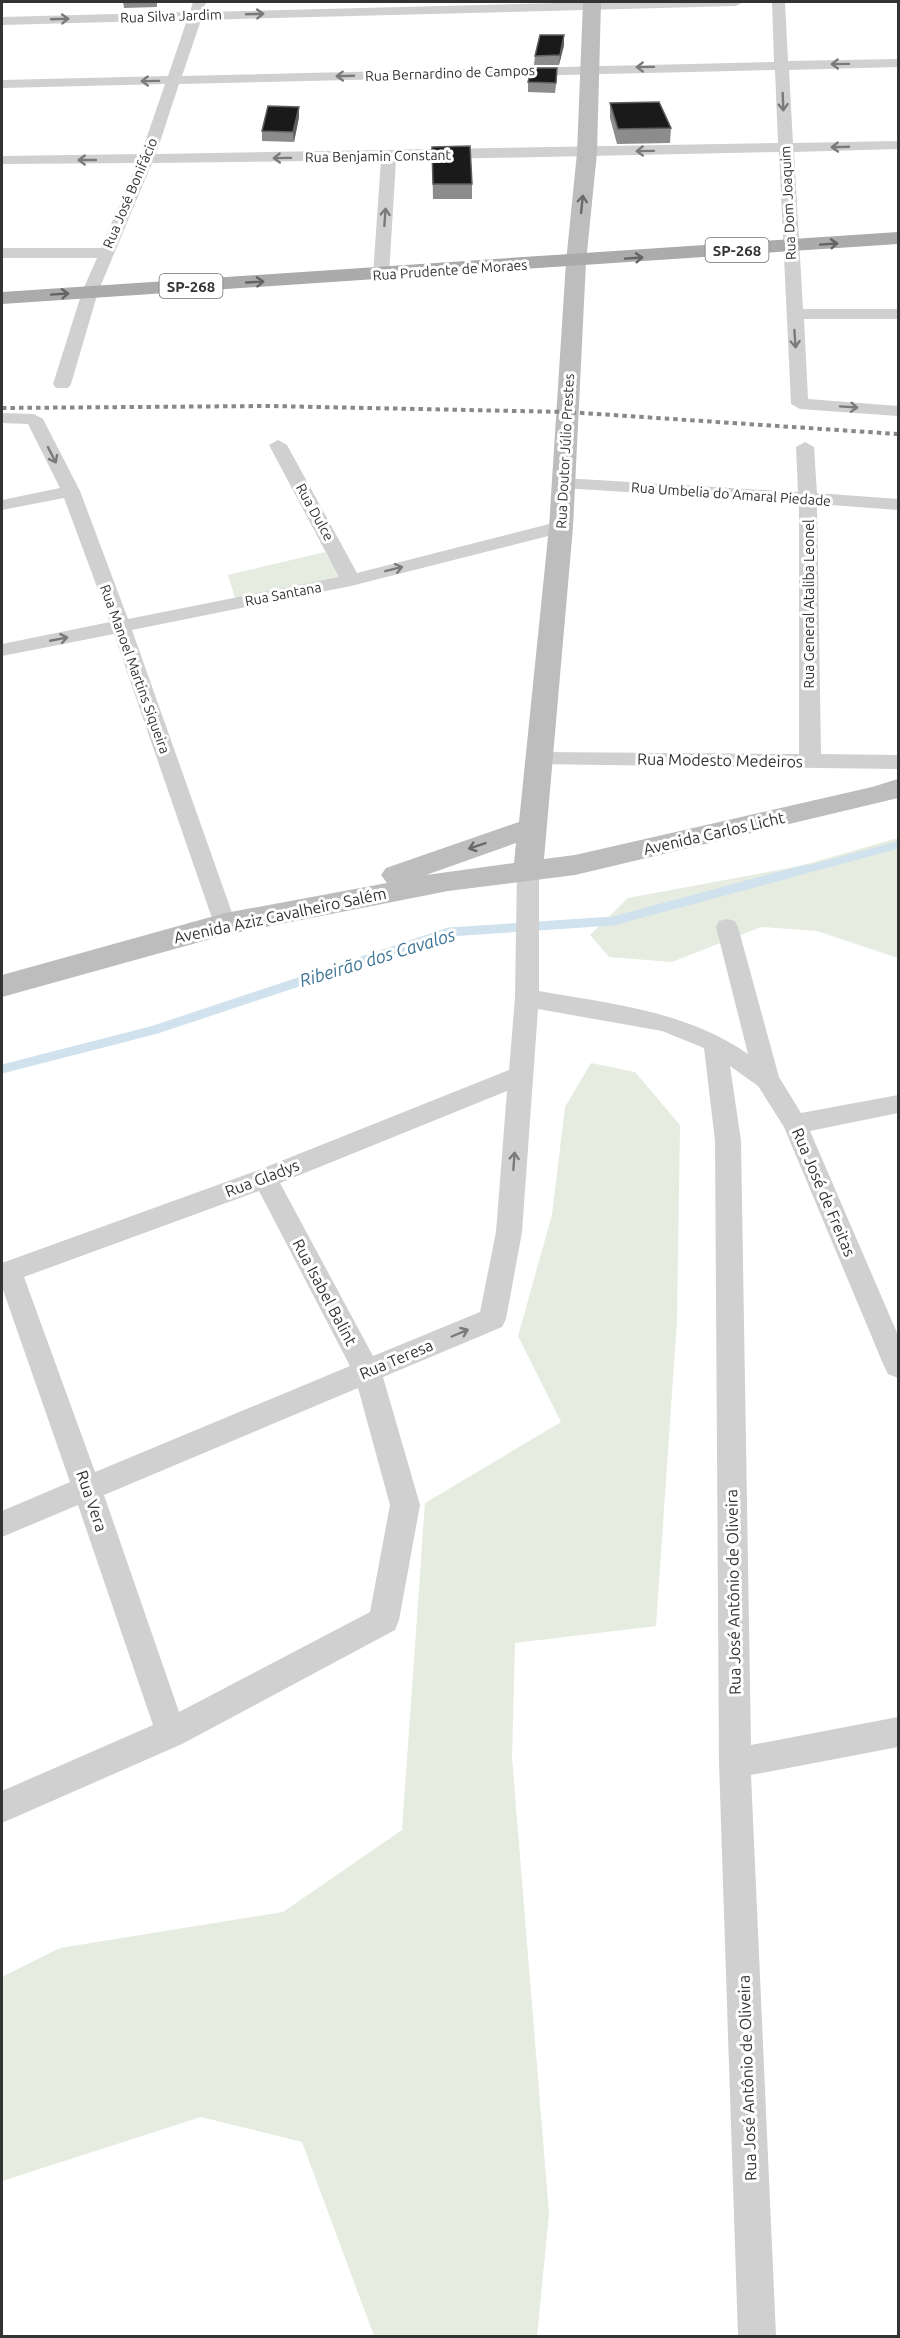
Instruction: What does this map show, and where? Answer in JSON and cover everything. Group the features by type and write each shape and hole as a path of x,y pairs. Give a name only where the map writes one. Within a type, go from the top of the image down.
{"main road":[{"name":"Rua Doutor Júlio Prestes","path":"527,886 541,759 561,527 576,262 587,153 591,3"},
{"name":"Rua Prudente de Moraes","path":"2,298 576,262 898,238"},
{"name":"Avenida Carlos Licht","path":"527,886 575,865 878,795 898,788"},
{"path":"349,899 405,871 532,827"},
{"name":"Avenida Aziz Cavalheiro Salém","path":"2,986 225,924 349,899 448,881 527,886"}],"street":[{"name":"Rua José Bonifácio","path":"62,384 90,292 104,254 146,160 200,2"},
{"name":"Rua Silva Jardim","path":"2,21 591,3 736,2"},
{"name":"Rua Dom Joaquim","path":"778,2 800,404 898,411"},
{"name":"Rua Bernardino de Campos","path":"2,84 590,68 898,63"},
{"name":"Rua Benjamin Constant","path":"2,160 587,153 898,145"},
{"path":"381,275 389,156"},
{"path":"2,252 104,254"},
{"path":"794,315 898,314"},
{"name":"Rua Manoel Martins Siqueira","path":"2,418 34,419 71,491 121,626 225,924"},
{"name":"Rua Dulce","path":"278,445 351,580"},
{"name":"Rua General Ataliba Leonel","path":"805,447 808,499 810,761"},
{"name":"Rua Umbelia do Amaral Piedade","path":"563,483 898,504"},
{"path":"2,505 71,491"},
{"name":"Rua Santana","path":"2,650 351,580 561,527"},
{"name":"Rua Modesto Medeiros","path":"541,759 898,762"},
{"name":"Rua Teresa","path":"2,1524 492,1319 509,1232 527,998 525,950 527,886"},
{"path":"727,927 767,1079"},
{"path":"527,998 666,1023 716,1043"},
{"name":"Rua José de Freitas","path":"716,1043 767,1079 795,1124 898,1366"},
{"name":"Rua José Antônio de Oliveira","path":"716,1043 728,1141 735,1763 757,2337"},
{"name":"Rua Gladys","path":"5,1272 265,1178 520,1076"},
{"path":"795,1124 898,1104"},
{"name":"Rua Isabel Balint","path":"171,1733 384,1620 405,1505 367,1371 265,1178"},
{"name":"Rua Vera","path":"5,1272 87,1488 171,1733"},
{"path":"735,1763 898,1732"},
{"path":"2,1807 171,1733"}],"shaded area":[{"path":"325,552 342,579 236,601 228,575"},
{"path":"898,838 898,958 817,931 761,927 672,962 609,957 590,935 628,898 800,866"},
{"path":"591,1063 635,1072 680,1125 677,1320 656,1626 515,1643 512,1758 549,2214 537,2336 374,2336 302,2142 201,2117 2,2181 2,1977 60,1948 283,1912 402,1830 425,1503 561,1422 518,1336 552,1215 565,1107"}],"building":[{"path":"540,35 564,35 560,55 535,56"},
{"path":"532,68 557,68 556,83 528,82"},
{"path":"659,102 671,128 618,129 610,103"},
{"path":"268,106 299,107 293,132 262,131"},
{"path":"470,146 472,184 433,184 432,147"}],"waterway":[{"name":"Ribeirão dos Cavalos","path":"801,871 898,845"},
{"name":"Ribeirão dos Cavalos","path":"2,1069 154,1030 449,932 613,921 806,869"}],"railway":[{"path":"2,408 269,406 567,412 898,434"}]}
